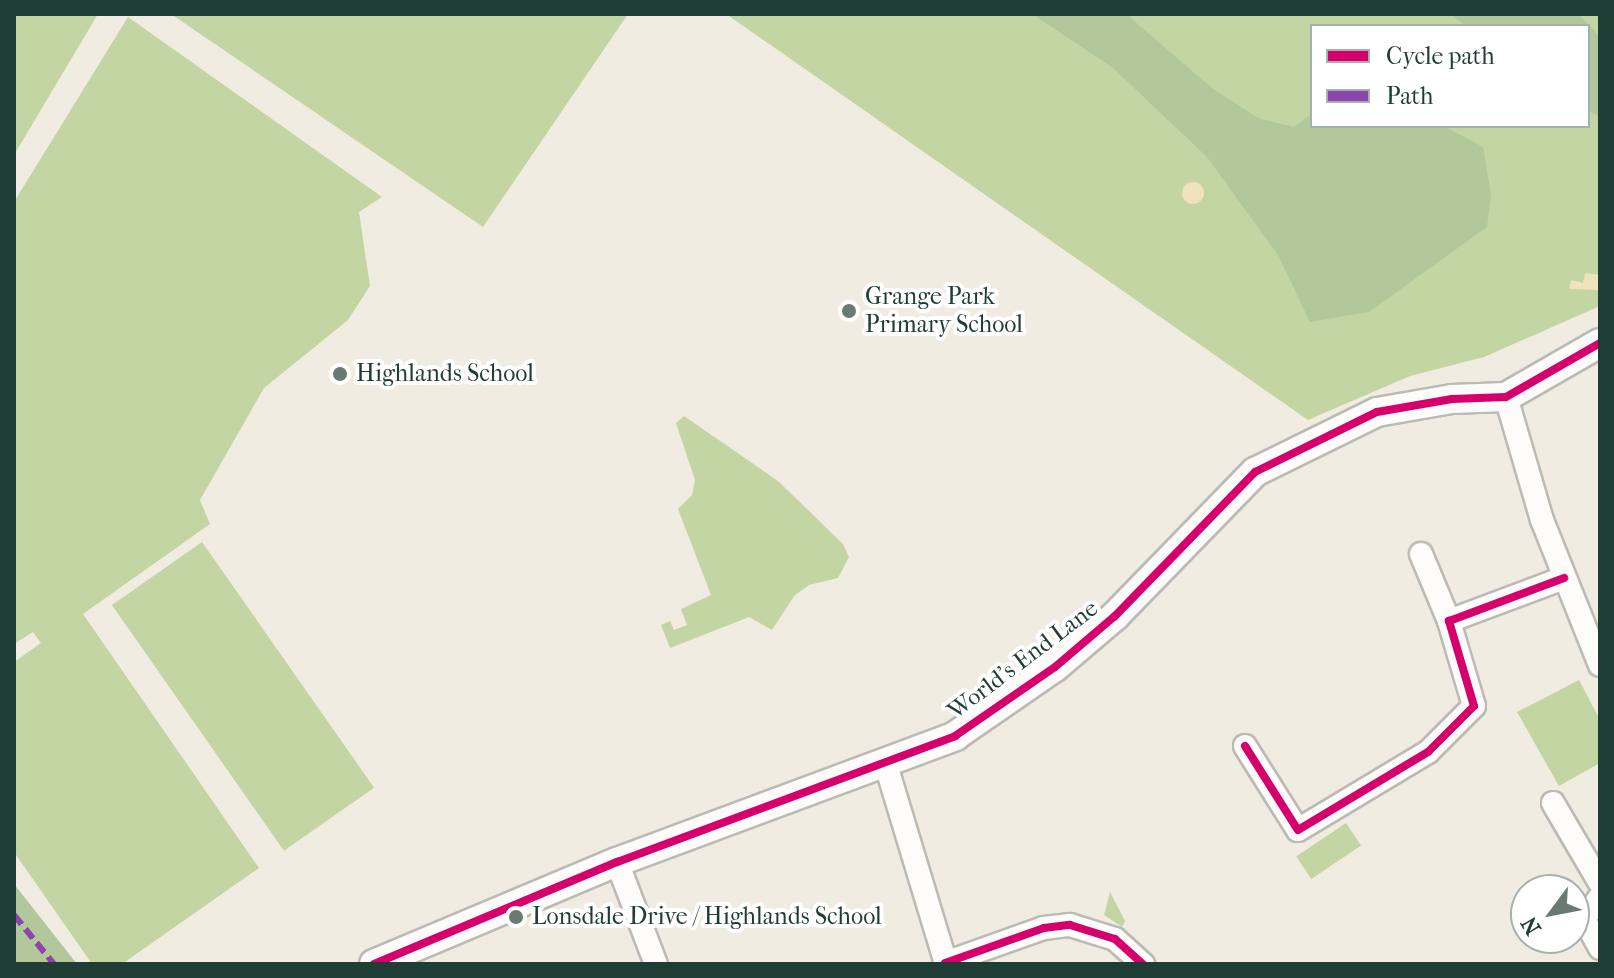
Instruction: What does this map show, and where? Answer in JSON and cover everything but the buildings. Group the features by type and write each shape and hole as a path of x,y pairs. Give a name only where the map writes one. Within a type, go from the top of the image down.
{"street":[{"name":"World's End Lane","path":"374,964 617,862 886,765 955,736 1055,667 1115,616 1255,472 1377,412 1452,399 1506,397 1600,343"},
{"path":"1506,397 1564,578 1600,665"},
{"path":"1245,746 1298,830 1428,752 1474,706 1449,621 1421,554"},
{"path":"1449,621 1564,578"},
{"path":"886,765 946,963 1044,928 1070,925 1115,939 1143,964"},
{"path":"1553,803 1600,883"},
{"path":"617,862 656,964"},
{"path":"1584,964 1600,951 1584,919 1600,897"}],"green space":[{"path":"14,14 98,14 14,155"},
{"path":"171,14 628,14 483,227"},
{"path":"726,14 1600,14 1600,306 1484,357 1410,376 1308,420"},
{"path":"1032,14 1126,14 1212,88 1258,118 1294,127 1310,115 1310,128 1448,128 1483,147 1491,195 1487,227 1369,312 1310,322 1278,255 1207,157 1113,68"},
{"path":"1451,14 1578,14 1588,24 1463,24"},
{"path":"128,17 382,197 359,212 370,286 348,320 264,388 200,500 210,524 83,614 259,868 122,964 92,964 14,852 14,662 41,643 33,632 14,644 14,202"},
{"path":"1590,27 1600,37 1600,117 1590,111"},
{"path":"684,416 778,481 843,544 849,557 838,578 809,585 795,595 772,630 749,617 670,648 661,625 670,621 674,630 687,625 681,609 711,595 678,509 692,495 695,480 676,423"},
{"path":"202,542 374,788 284,851 112,605"},
{"path":"1579,680 1600,720 1600,763 1559,786 1517,712"},
{"path":"1346,823 1361,845 1311,879 1296,857"},
{"path":"14,884 77,964 14,964"},
{"path":"1110,892 1125,921 1122,927 1104,915"}],"sand":[{"path":"1193,182 1201,185 1204,193 1201,201 1193,204 1185,201 1182,193 1185,185"},
{"path":"1585,273 1600,275 1600,290 1569,289 1571,280 1583,283"}],"marked path":[{"path":"14,915 54,964"}],"cycle path":[{"path":"374,964 617,862 955,736 1055,667 1115,616 1255,472 1377,412 1452,399 1506,397 1600,343"},
{"path":"1245,746 1298,830 1428,752 1474,706 1449,621 1564,578"},
{"path":"945,963 1044,928 1070,925 1115,939 1143,964"}],"place":[{"name":"Grange Park Primary School","path":"849,311"},
{"name":"Highlands School","path":"340,374"},
{"name":"Lonsdale Drive / Highlands School","path":"516,917"}]}
